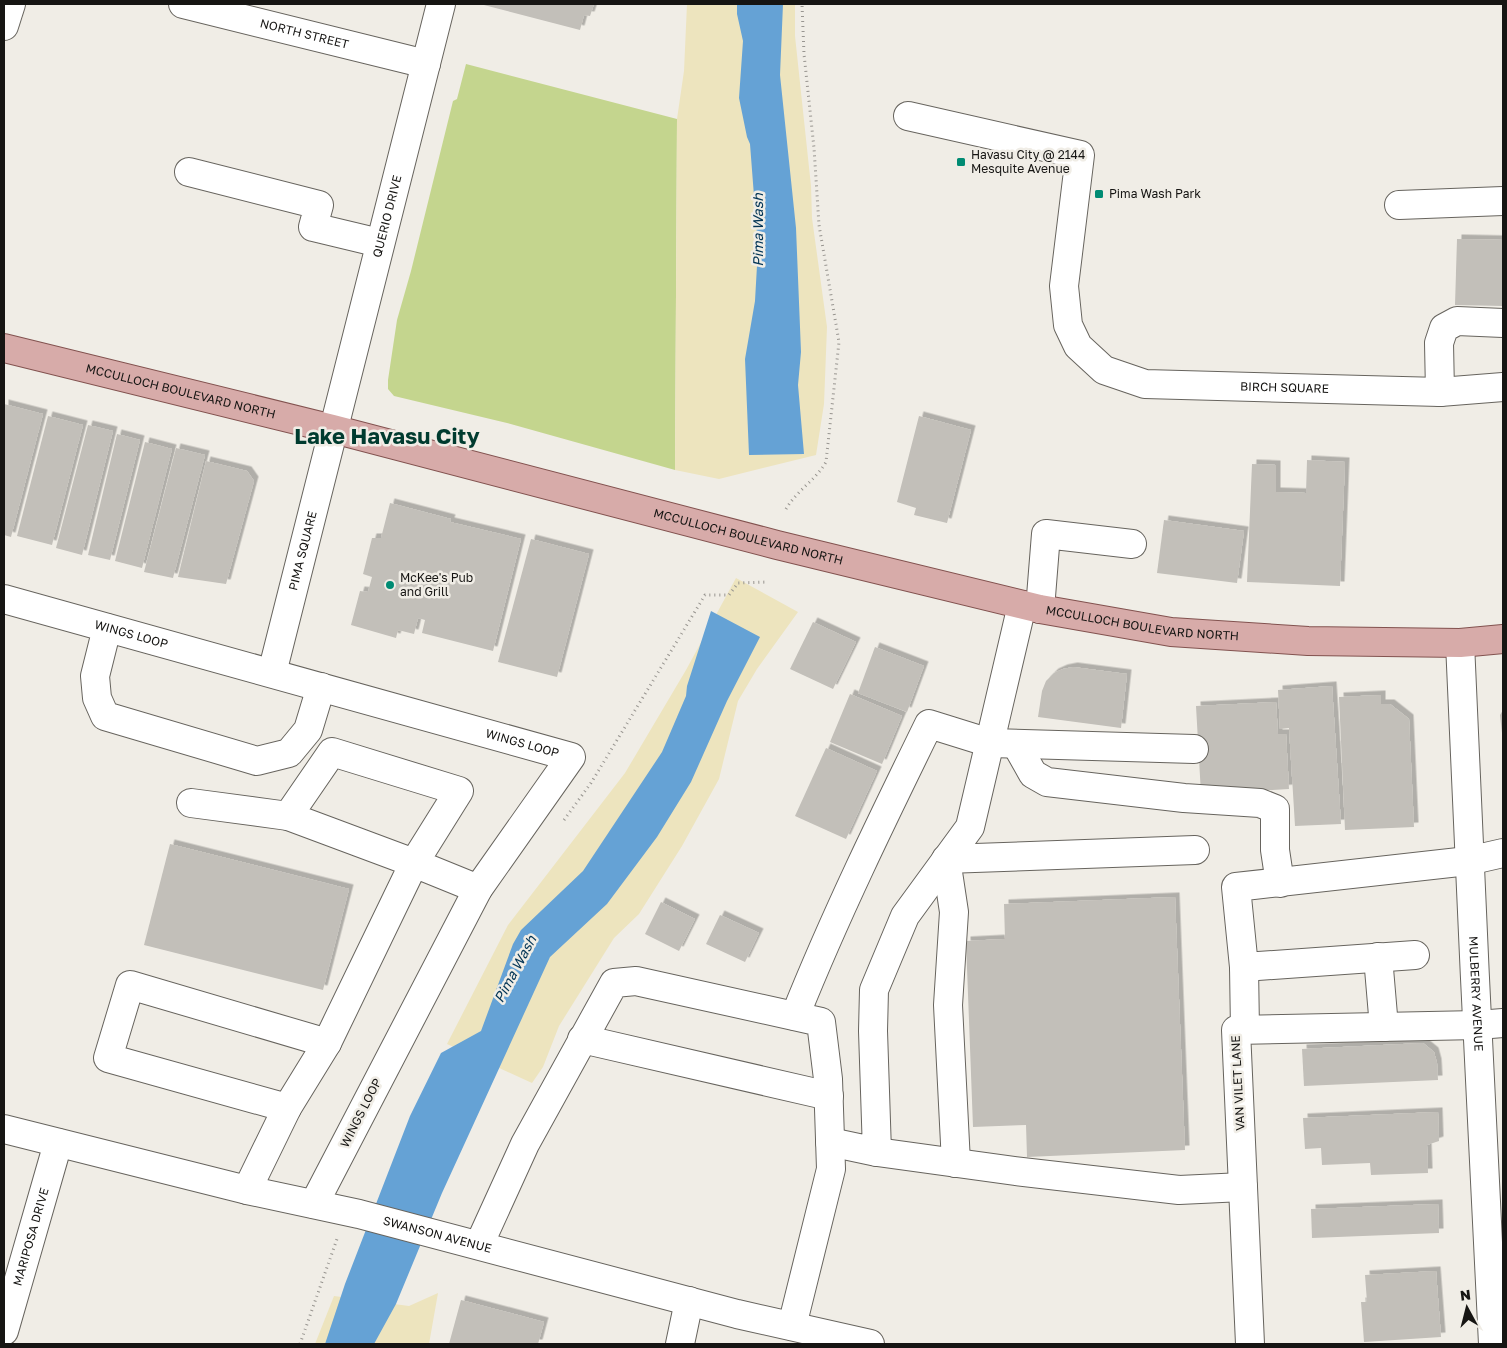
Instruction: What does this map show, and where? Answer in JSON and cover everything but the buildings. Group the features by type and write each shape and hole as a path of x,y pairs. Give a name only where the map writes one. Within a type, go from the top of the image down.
{"main road":[{"name":"MCCULLOCH BOULEVARD NORTH","path":"4,348 333,429 758,540 1031,607 1171,632 1308,641 1460,643 1503,639"}],"street":[{"path":"4,26 11,4"},
{"name":"NORTH STREET","path":"183,4 426,64"},
{"name":"QUERIO DRIVE","path":"333,429 441,4"},
{"name":"BIRCH SQUARE","path":"908,116 1080,155 1064,286 1068,325 1078,346 1104,370 1145,384 1440,392 1503,387"},
{"path":"189,172 319,205 313,227 380,243"},
{"path":"1399,205 1503,201"},
{"path":"1440,392 1439,343 1444,328 1457,321 1503,323"},
{"name":"PIMA SQUARE","path":"272,673 333,429"},
{"path":"877,1152 873,1030 874,990 905,916 970,826 1003,743 1046,534 1132,544"},
{"name":"WINGS LOOP","path":"4,599 571,757 478,889 314,1204"},
{"path":"107,628 95,676 97,698 106,716 257,761 289,753 308,730 321,687"},
{"name":"MULBERRY AVENUE","path":"1460,643 1468,861 1491,1024 1493,1344"},
{"path":"795,1016 850,886 929,724 1003,743 1194,749"},
{"path":"1003,743 1033,774 1047,782 1184,798 1260,804 1275,809 1275,850 1280,883"},
{"path":"247,1190 287,1108 327,1043 414,863 459,791 332,752 288,816"},
{"path":"191,803 288,816 478,889"},
{"path":"946,859 1195,850"},
{"path":"1245,1030 1244,967 1236,887 1468,861 1503,853"},
{"path":"946,859 954,912 948,1004 956,1163"},
{"path":"1244,967 1415,955"},
{"path":"1378,957 1384,1027"},
{"path":"479,1245 525,1144 614,983 636,981 821,1022 829,1096 831,1169 792,1326"},
{"path":"287,1108 108,1058 130,985 327,1043"},
{"name":"VAN VILET LANE","path":"1250,1344 1236,1030 1491,1024"},
{"path":"582,1039 829,1096"},
{"name":"SWANSON AVENUE","path":"4,1129 247,1190 359,1214 689,1301 870,1344"},
{"path":"830,1142 877,1152 956,1163 1179,1190 1243,1187"},
{"name":"MARIPOSA DRIVE","path":"4,1331 58,1143"},
{"path":"680,1344 689,1301"}],"path":[{"path":"786,509 794,496 820,473 826,462 839,342 819,225 814,148 804,54 802,4"},
{"path":"563,821 591,783 705,596 728,595 738,583 768,582"},
{"path":"300,1344 337,1239"}],"green space":[{"path":"466,64 677,119 675,470 507,423 394,396 388,389 397,320 453,101 457,99"}],"sand":[{"path":"687,4 795,4 795,36 811,186 812,218 827,327 824,404 816,455 719,479 675,470 677,119 684,71"},
{"path":"736,578 798,612 757,669 738,701 719,779 682,846 639,914 614,938 559,1026 543,1067 532,1083 447,1044 508,925 625,773 686,670"},
{"path":"438,1293 429,1344 315,1344 334,1296 409,1306"}],"water":[{"name":"Pima Wash","path":"737,4 783,4 780,75 796,228 801,352 798,385 804,454 749,455 745,359 755,301 758,248 750,144 739,98 743,41 737,14"},
{"name":"Pima Wash","path":"711,611 760,637 727,701 691,782 657,837 607,904 550,957 442,1193 396,1304 374,1344 325,1344 345,1284 410,1116 441,1053 481,1031 513,944 521,930 583,871 662,752 686,696 687,686"}],"place":[{"name":"Havasu City @ 2144 Mesquite Avenue","path":"961,162"},
{"name":"Pima Wash Park","path":"1099,194"},
{"name":"McKee's Pub and Grill","path":"390,585"}],"district":[{"name":"Lake Havasu City","path":"387,436"}]}
